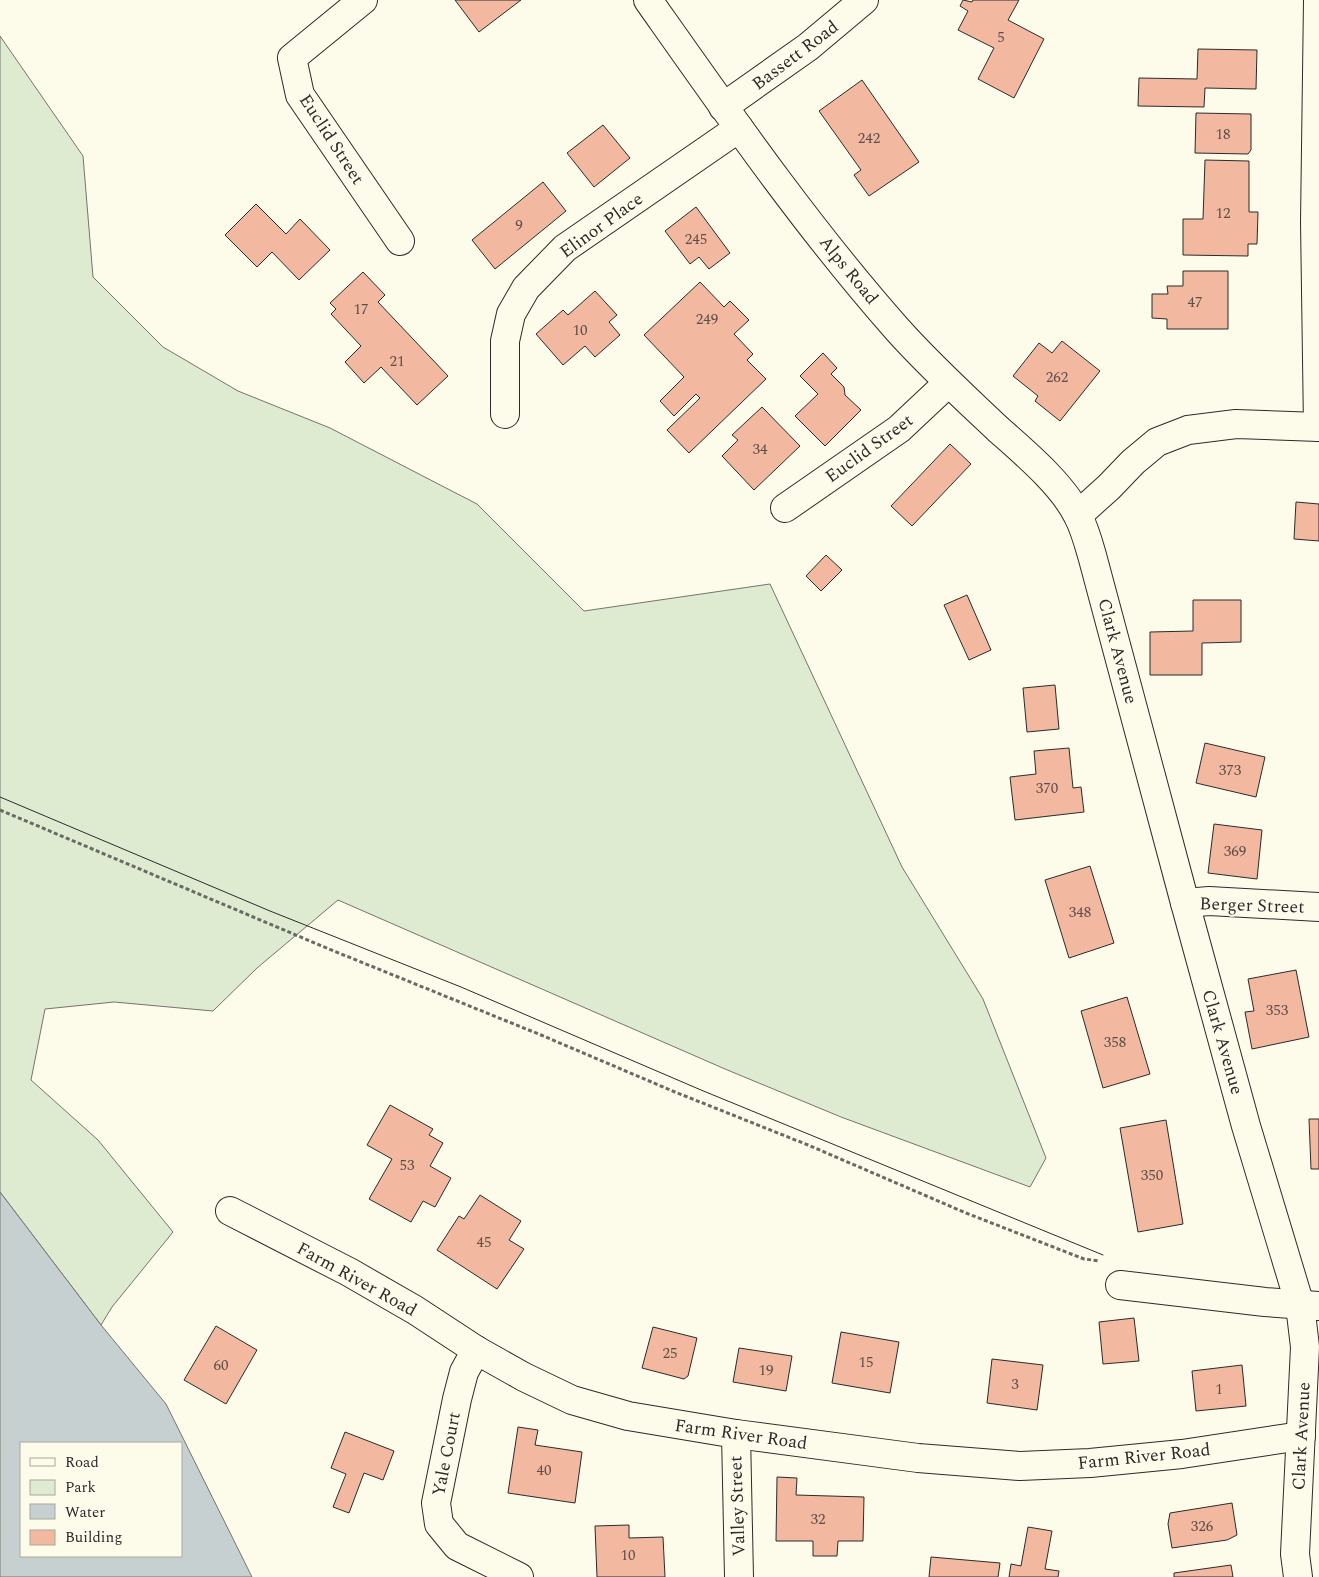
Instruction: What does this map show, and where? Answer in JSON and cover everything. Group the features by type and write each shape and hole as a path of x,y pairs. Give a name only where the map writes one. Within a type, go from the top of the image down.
{"street":[{"name":"Euclid Street","path":"363,0 292,58 300,94 400,241"},
{"name":"Alps Road","path":"648,0 731,117 843,265 898,330 948,383 1058,486 1078,515"},
{"name":"Bassett Road","path":"731,117 808,47 864,0"},
{"path":"1078,515 1109,488 1133,462 1157,442 1188,430 1236,424 1318,427 1315,222 1318,0"},
{"name":"Elinor Place","path":"505,414 505,340 511,314 526,288 565,248 731,117"},
{"name":"Euclid Street","path":"785,508 899,430 948,383"},
{"name":"Clark Avenue","path":"1078,515 1094,559 1246,1126 1310,1306 1304,1346 1295,1554 1298,1577"},
{"name":"Berger Street","path":"1185,904 1209,901 1319,907"},
{"name":"Farm River Road","path":"230,1211 349,1272 415,1310 476,1350 524,1378 572,1400 628,1416 736,1434 918,1458 1020,1466 1090,1464 1301,1436"},
{"path":"1113,1274 1310,1306"},
{"name":"Yale Court","path":"476,1350 464,1372 457,1399 436,1503 439,1524 457,1546 519,1577"},
{"name":"Valley Street","path":"736,1434 739,1577"}],"path":[{"path":"0,810 329,949 808,1145 966,1213 1084,1259 1113,1274"}],"green space":[{"path":"0,36 83,156 93,277 163,347 238,391 330,428 477,504 584,611 770,584 902,867 983,999 1046,1158 1030,1187 841,1117 725,1069 338,900 257,968 213,1011 114,1002 45,1009 31,1080 98,1140 173,1232 112,1307 101,1325 0,1192"}],"water":[{"path":"0,1192 101,1325 166,1404 252,1577 0,1577"}],"building":[{"path":"455,0 521,0 479,32"},
{"path":"963,0 972,2 973,0 1019,0 1008,20 1044,39 1014,98 978,79 994,48 958,30 968,11 960,6"},
{"path":"1198,49 1257,50 1256,89 1205,88 1204,107 1138,106 1139,78 1197,79"},
{"path":"862,80 919,162 869,196 854,175 861,170 819,111"},
{"path":"1196,113 1251,114 1251,150 1248,154 1195,153"},
{"path":"603,125 630,158 594,187 567,153"},
{"path":"1205,160 1249,161 1249,212 1258,212 1257,244 1248,244 1248,256 1183,255 1183,219 1203,219"},
{"path":"543,182 566,211 495,269 472,240"},
{"path":"256,204 286,234 300,219 330,250 299,280 272,252 257,267 225,235"},
{"path":"696,207 730,253 709,269 699,257 690,264 665,231"},
{"path":"1183,271 1228,271 1228,329 1167,329 1167,319 1152,318 1152,294 1168,294 1167,286 1183,286"},
{"path":"363,272 385,295 378,302 448,376 417,405 381,367 364,383 345,362 361,346 331,314 336,309 330,303"},
{"path":"700,282 724,307 730,301 749,320 734,334 753,354 747,360 766,379 689,453 667,430 700,398 696,394 674,416 660,401 684,377 644,335"},
{"path":"595,291 617,315 609,322 620,335 595,357 585,346 563,365 536,334 563,310 568,315"},
{"path":"1062,341 1100,371 1060,421 1035,401 1038,396 1013,376 1039,343 1052,353"},
{"path":"823,353 837,368 831,374 844,387 845,395 861,410 825,446 795,416 818,394 800,376"},
{"path":"762,407 800,446 754,490 722,456 738,440 732,435"},
{"path":"950,444 971,464 912,526 891,506"},
{"path":"1296,502 1319,504 1319,541 1294,539"},
{"path":"826,555 842,570 821,591 806,576"},
{"path":"967,595 991,650 969,660 944,605"},
{"path":"1193,600 1241,600 1241,642 1202,643 1202,675 1150,675 1150,632 1193,631"},
{"path":"1055,685 1059,729 1027,732 1023,688"},
{"path":"1205,743 1265,757 1256,797 1196,783"},
{"path":"1069,748 1073,788 1081,787 1084,812 1015,820 1010,777 1036,774 1034,751"},
{"path":"1214,824 1262,830 1257,879 1208,873"},
{"path":"1090,866 1114,943 1069,958 1045,880"},
{"path":"1296,970 1309,1037 1252,1049 1245,1012 1254,1011 1248,979"},
{"path":"1127,997 1150,1074 1103,1088 1081,1011"},
{"path":"390,1105 433,1129 429,1135 443,1143 430,1166 451,1178 435,1207 423,1201 411,1222 369,1199 392,1159 367,1145"},
{"path":"1309,1119 1319,1119 1319,1169 1311,1169"},
{"path":"1166,1120 1183,1224 1138,1232 1120,1128"},
{"path":"480,1195 521,1221 509,1240 524,1249 497,1289 437,1250 459,1216 464,1219"},
{"path":"1134,1318 1139,1361 1103,1364 1099,1322"},
{"path":"216,1326 257,1350 226,1404 184,1380"},
{"path":"653,1327 697,1338 688,1376 684,1379 642,1368"},
{"path":"841,1332 899,1342 890,1393 832,1383"},
{"path":"739,1348 792,1356 786,1391 733,1382"},
{"path":"992,1359 1043,1365 1037,1410 987,1403"},
{"path":"1242,1365 1246,1406 1196,1411 1192,1371"},
{"path":"518,1427 538,1430 535,1445 582,1452 575,1503 508,1493"},
{"path":"345,1432 394,1451 383,1480 364,1473 349,1513 333,1507 346,1474 331,1468"},
{"path":"777,1477 797,1478 796,1495 864,1497 863,1541 838,1541 837,1556 813,1556 813,1541 776,1541"},
{"path":"1232,1503 1237,1535 1227,1540 1172,1548 1168,1524 1170,1513"},
{"path":"629,1525 629,1538 663,1537 665,1577 597,1577 595,1526"},
{"path":"1028,1527 1052,1531 1045,1569 1059,1571 1058,1577 1009,1577 1011,1564 1021,1566"},
{"path":"931,1557 1000,1563 998,1577 929,1577"},
{"path":"1231,1565 1233,1577 1174,1577 1174,1573"}],"tram line":[{"path":"0,797 270,911 461,987 701,1090 1103,1255"}]}
